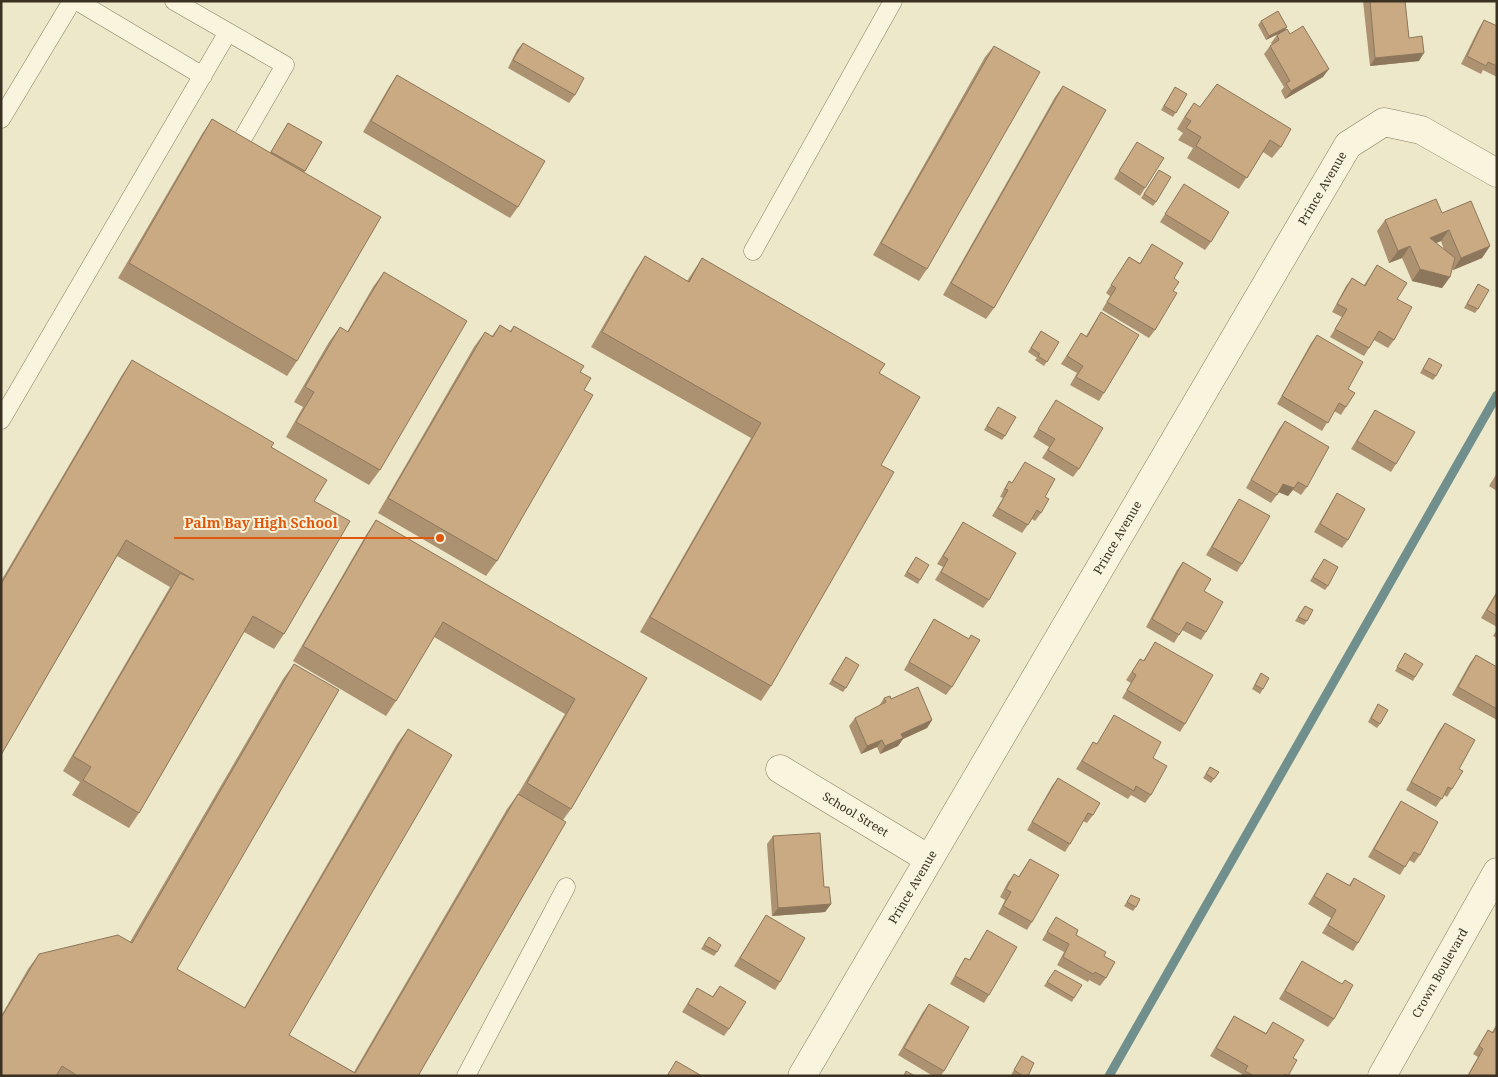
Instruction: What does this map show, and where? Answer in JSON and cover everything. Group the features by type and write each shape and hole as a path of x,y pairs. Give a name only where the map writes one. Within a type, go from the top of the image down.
{"street":[{"name":"Prince Avenue","path":"802,1076 1348,145 1384,122 1421,130 1497,173"},
{"name":"School Street","path":"780,769 929,860"},
{"name":"Crown Boulevard","path":"1382,1076 1497,872"}],"lane":[{"path":"1,119 72,1"},
{"path":"77,1 203,76"},
{"path":"174,1 286,64 244,136"},
{"path":"754,251 893,1"},
{"path":"1,420 228,32"},
{"path":"466,1076 566,887"}],"building":[{"path":"1370,1 1405,1 1409,38 1422,36 1424,53 1375,58"},
{"path":"1278,11 1287,27 1269,36 1261,21"},
{"path":"1484,20 1497,26 1497,66 1488,62 1486,66 1467,56"},
{"path":"1303,26 1329,69 1291,91 1286,83 1290,81 1270,46 1279,40 1277,35 1287,29 1290,34"},
{"path":"523,43 584,78 575,95 513,60"},
{"path":"994,46 1040,72 927,269 881,243"},
{"path":"397,75 545,161 518,207 371,121"},
{"path":"1217,84 1291,129 1281,147 1270,140 1247,178 1196,146 1201,137 1186,128 1191,121 1185,117 1194,103 1200,107"},
{"path":"1063,86 1106,110 994,308 951,283"},
{"path":"1175,87 1187,94 1176,113 1164,106"},
{"path":"212,119 381,217 297,361 129,263"},
{"path":"288,123 322,142 305,171 271,152"},
{"path":"1137,142 1164,158 1145,188 1119,171"},
{"path":"1159,170 1171,177 1156,202 1144,194"},
{"path":"1184,184 1229,212 1211,242 1165,214"},
{"path":"1436,199 1442,213 1471,201 1490,246 1461,258 1449,230 1430,238 1455,258 1450,277 1420,269 1410,246 1398,251 1385,220"},
{"path":"1152,244 1183,263 1174,278 1179,282 1173,291 1177,293 1155,330 1107,302 1116,288 1111,285 1129,257 1140,264"},
{"path":"645,256 689,282 702,258 885,364 879,373 920,397 881,465 894,472 771,686 650,617 761,423 602,332"},
{"path":"1377,265 1407,283 1397,299 1412,307 1394,340 1379,331 1369,348 1335,329 1347,309 1337,304 1352,278 1365,286"},
{"path":"384,272 467,321 380,470 296,422 314,392 305,387 340,327 348,332"},
{"path":"1478,284 1489,290 1478,309 1467,304"},
{"path":"1101,312 1139,335 1104,393 1076,377 1083,366 1067,356 1081,333 1087,337"},
{"path":"500,325 511,332 514,326 584,366 580,372 591,378 584,390 593,395 497,561 388,498 485,332 493,337"},
{"path":"1041,331 1059,342 1047,362 1031,348"},
{"path":"1317,335 1363,362 1348,389 1355,393 1346,407 1339,403 1328,423 1282,396"},
{"path":"1429,358 1442,365 1436,376 1423,369"},
{"path":"132,360 274,443 271,447 327,480 314,501 350,521 284,634 253,616 139,813 83,780 91,767 73,756 180,573 194,580 126,540 1,755 1,584"},
{"path":"1056,400 1103,428 1079,469 1048,450 1055,439 1038,429"},
{"path":"998,407 1016,417 1005,436 987,426"},
{"path":"1375,410 1415,432 1396,464 1357,441"},
{"path":"1285,421 1329,447 1307,487 1298,482 1294,488 1283,484 1277,495 1251,480"},
{"path":"1025,462 1055,479 1045,497 1049,499 1041,513 1037,510 1028,525 998,508 1008,490 1005,489 1009,481 1012,483"},
{"path":"1337,493 1365,509 1348,540 1320,524"},
{"path":"1239,499 1270,516 1242,564 1212,547"},
{"path":"376,520 647,678 571,809 527,783 575,699 443,622 396,701 303,646"},
{"path":"963,522 1016,553 989,600 941,572 948,559 943,556"},
{"path":"916,557 929,565 920,580 907,572"},
{"path":"1324,559 1338,567 1328,586 1313,577"},
{"path":"1183,562 1211,579 1204,591 1223,602 1206,632 1187,622 1179,635 1152,619"},
{"path":"1497,593 1497,616 1487,610"},
{"path":"1305,606 1313,610 1307,621 1298,617"},
{"path":"934,619 969,639 971,635 980,640 952,687 909,662"},
{"path":"1155,642 1213,675 1185,724 1127,690 1136,675 1132,672 1140,659 1144,661"},
{"path":"1405,653 1423,664 1415,677 1397,667"},
{"path":"1476,655 1497,667 1497,709 1458,687"},
{"path":"846,657 859,665 846,688 832,680"},
{"path":"294,664 339,690 177,969 245,1008 408,729 452,755 289,1035 355,1073 518,794 566,822 418,1076 78,1076 62,1066 56,1076 1,1076 1,1018 39,954 118,935 132,943"},
{"path":"1261,673 1269,678 1263,689 1255,685"},
{"path":"918,687 932,720 901,734 903,738 885,746 882,740 867,746 855,718 886,702 884,698 890,696 891,699"},
{"path":"1378,704 1388,710 1380,724 1371,718"},
{"path":"1114,715 1161,742 1153,758 1167,766 1151,795 1136,786 1134,791 1082,761 1093,742 1097,744"},
{"path":"1445,723 1475,740 1459,769 1463,771 1452,789 1448,787 1442,799 1411,782"},
{"path":"1210,767 1219,772 1214,779 1206,774"},
{"path":"1058,778 1100,803 1093,815 1088,813 1070,844 1032,822"},
{"path":"1401,801 1438,822 1420,855 1414,852 1405,867 1374,849"},
{"path":"820,833 824,887 829,887 831,904 778,908 773,836"},
{"path":"1030,859 1059,875 1032,922 1003,906 1011,892 1006,889 1014,874 1019,877"},
{"path":"1327,873 1350,886 1354,878 1385,896 1358,943 1328,925 1336,910 1314,896"},
{"path":"1131,895 1140,899 1136,907 1127,902"},
{"path":"766,915 805,938 780,982 740,958"},
{"path":"1056,917 1078,930 1076,935 1106,952 1104,956 1115,962 1106,978 1095,972 1093,974 1063,957 1069,944 1047,932"},
{"path":"987,930 1017,947 989,995 955,976 965,958 970,960"},
{"path":"709,937 721,945 717,952 704,945"},
{"path":"1302,961 1342,984 1345,980 1353,985 1334,1019 1285,991"},
{"path":"1055,970 1082,985 1074,998 1047,982"},
{"path":"720,986 746,1002 729,1029 688,1004 697,988 713,997"},
{"path":"929,1004 969,1027 944,1071 904,1048"},
{"path":"1234,1016 1266,1034 1273,1022 1304,1040 1293,1058 1297,1060 1288,1076 1285,1074 1283,1076 1254,1076 1245,1071 1248,1066 1216,1048"},
{"path":"1497,1026 1497,1076 1468,1076 1483,1049 1479,1046 1488,1030 1493,1033"},
{"path":"1022,1056 1034,1063 1028,1076 1023,1076 1014,1070"},
{"path":"676,1061 702,1076 667,1076"},
{"path":"906,1071 915,1076 904,1076"}],"waterway":[{"path":"1109,1076 1497,395"}],"place":[{"name":"Palm Bay High School","path":"440,538"}]}
